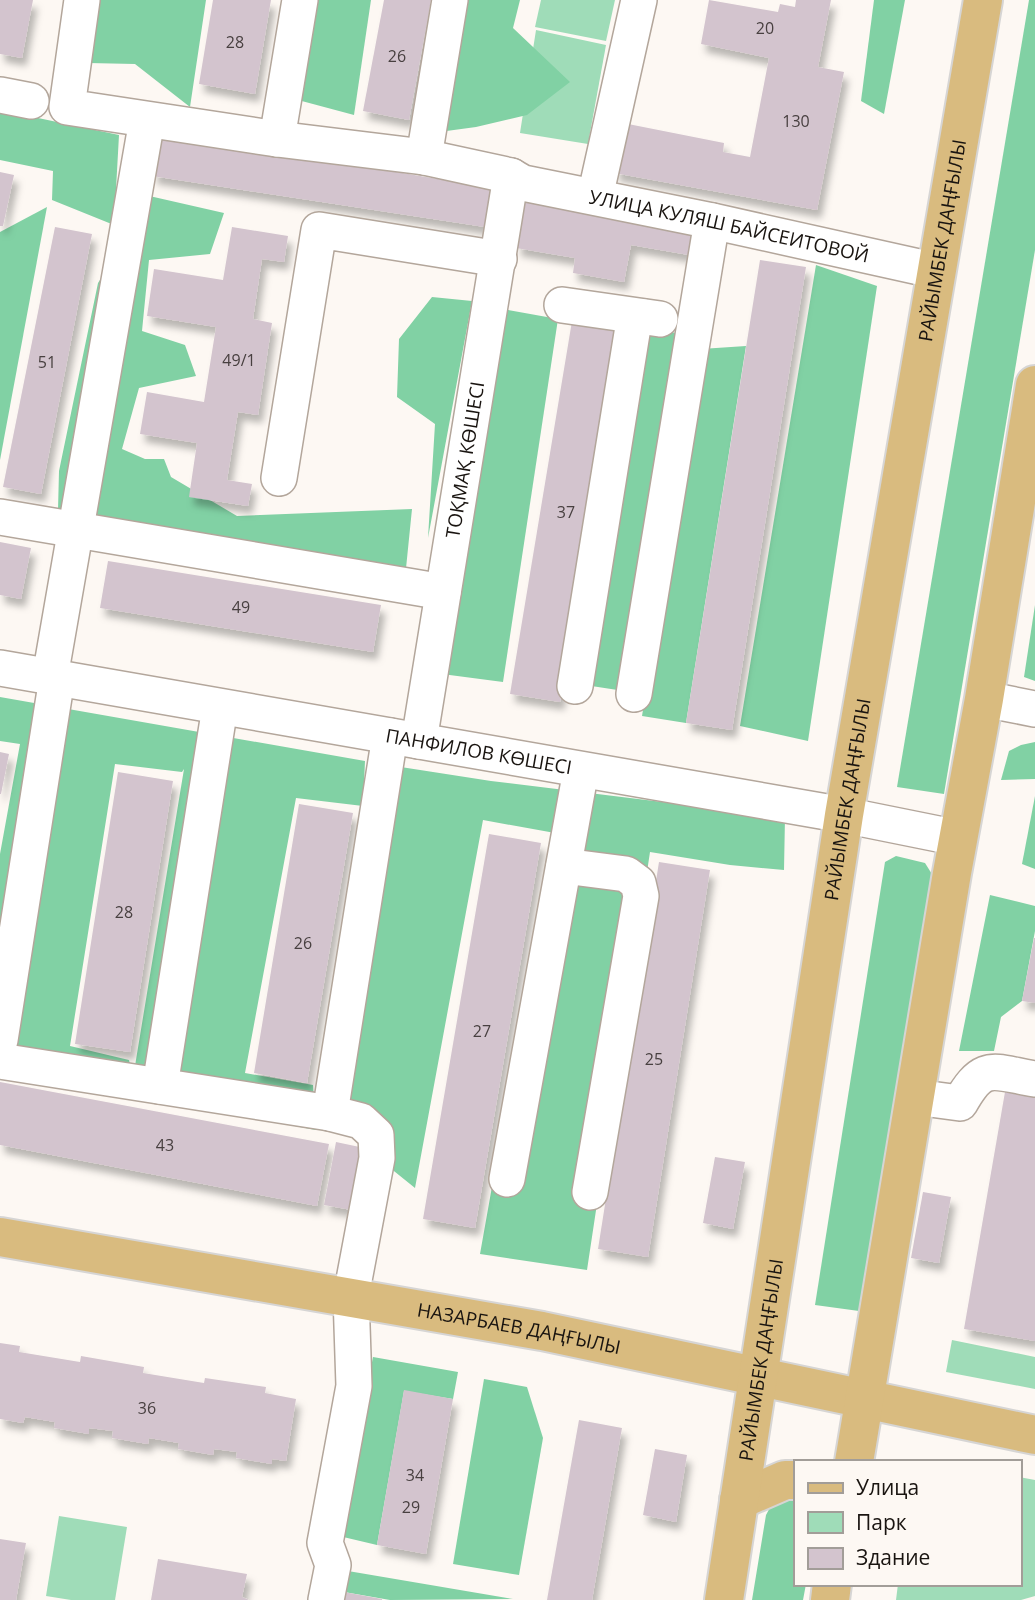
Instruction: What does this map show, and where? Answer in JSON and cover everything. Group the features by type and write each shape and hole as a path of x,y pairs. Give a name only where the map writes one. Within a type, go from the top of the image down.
{"main road":[{"name":"РАЙЫМБЕК ДАҢҒЫЛЫ","path":"723,1600 844,815 983,0"},
{"path":"853,1460 1035,385"},
{"name":"НАЗАРБАЕВ ДАҢҒЫЛЫ","path":"0,1237 542,1331 1035,1435"},
{"path":"739,1500 785,1480 794,1480"}],"street":[{"name":"УЛИЦА КУЛЯШ БАЙСЕИТОВОЙ","path":"82,0 67,107 277,139 424,157 517,180 937,271"},
{"path":"277,139 300,0"},
{"path":"424,157 450,0"},
{"path":"595,197 639,0"},
{"path":"0,1040 75,530 148,120"},
{"name":"ТОҚМАҚ КӨШЕСІ","path":"330,1113 405,739 443,592 499,259 517,180"},
{"path":"634,694 712,221"},
{"path":"279,478 320,230 499,259"},
{"path":"562,305 694,324"},
{"path":"575,686 633,327 643,317"},
{"path":"0,517 443,592"},
{"name":"ПАНФИЛОВ КӨШЕСІ","path":"0,668 844,815 958,838"},
{"path":"984,699 1035,709"},
{"path":"160,1086 220,707"},
{"path":"507,1179 581,770"},
{"path":"564,866 626,874 638,883 641,896 590,1192"},
{"path":"0,1060 330,1113 360,1121 376,1135 377,1158 351,1296 354,1386 325,1543 333,1565 326,1600"},
{"path":"915,1097 960,1103 973,1081 981,1074 992,1072 1035,1079"}],"green space":[{"path":"98,0 206,0 190,107 135,64 88,63"},
{"path":"317,0 371,0 354,115 298,100"},
{"path":"440,0 520,0 513,28 570,82 527,115 476,127 417,135"},
{"path":"541,0 615,0 606,41 535,27"},
{"path":"874,0 905,0 884,114 861,101"},
{"path":"1029,0 1035,0 1035,250 944,794 897,787"},
{"path":"536,30 606,45 588,144 520,133"},
{"path":"0,110 119,135 114,225 52,200 53,171 0,160"},
{"path":"145,195 224,213 210,254 149,260 142,331 185,345 196,376 139,388 122,449 145,459 164,459 171,477 237,516 412,509 403,598 58,510 59,471 98,283 141,217"},
{"path":"47,207 0,460 0,232"},
{"path":"816,265 877,286 808,741 740,726"},
{"path":"432,297 472,301 428,538 435,424 397,397 399,339"},
{"path":"503,309 558,319 503,682 442,674"},
{"path":"646,328 682,334 624,691 585,685"},
{"path":"746,346 686,723 642,716 701,349"},
{"path":"1035,605 1035,681 1024,677"},
{"path":"0,697 365,761 363,806 296,798 245,1073 313,1085 316,1130 0,1072 0,854 20,744 0,741","holes":["115,764 182,772 184,769 133,1078 129,1060 70,1046"]},
{"path":"1035,742 1035,779 1001,780 1009,751"},
{"path":"375,763 491,781 785,817 784,870 730,865 650,852 587,1270 480,1254 555,833 483,820 415,1188 348,1134 317,1101"},
{"path":"1035,796 1035,869 1022,864"},
{"path":"896,856 925,863 935,879 859,1311 815,1305 885,862"},
{"path":"990,895 1035,906 1035,931 1022,1001 1001,1017 994,1051 959,1051"},
{"path":"952,1340 1035,1357 1035,1389 946,1372"},
{"path":"373,1357 458,1372 453,1399 404,1391 377,1545 339,1536"},
{"path":"484,1379 527,1387 543,1438 519,1575 453,1564"},
{"path":"1021,1477 1035,1480 1035,1596 1021,1600 896,1600 898,1586 1021,1586"},
{"path":"794,1492 794,1586 806,1586 803,1600 752,1600 766,1515 774,1500"},
{"path":"59,1516 127,1527 115,1600 71,1600 46,1596"},
{"path":"348,1571 513,1599 390,1600 344,1592"}],"building":[{"path":"0,0 33,0 22,58 0,54"},
{"path":"213,0 271,0 255,94 199,84"},
{"path":"384,0 431,0 409,120 363,111"},
{"path":"709,0 778,12 780,4 795,7 796,0 831,0 818,67 844,72 817,210 614,173 623,123 724,143 723,152 750,157 769,58 701,44"},
{"path":"160,132 491,188 485,227 152,176"},
{"path":"0,172 14,175 3,226 0,226"},
{"path":"526,191 694,221 689,255 631,245 624,282 573,273 575,258 516,248"},
{"path":"55,227 92,234 41,494 3,487"},
{"path":"232,227 288,236 284,262 262,259 253,319 272,323 258,415 238,412 227,480 252,484 248,506 189,497 197,443 140,434 147,392 204,402 216,327 147,316 154,269 223,280"},
{"path":"760,260 806,267 732,730 686,723"},
{"path":"573,315 622,323 560,702 510,694"},
{"path":"0,542 31,548 21,599 0,595"},
{"path":"108,561 381,605 373,652 100,608"},
{"path":"0,752 9,754 1,794 0,794"},
{"path":"118,772 173,781 130,1052 75,1044"},
{"path":"299,804 353,813 307,1083 254,1073"},
{"path":"489,834 541,843 475,1228 423,1219"},
{"path":"659,862 710,870 648,1257 598,1249"},
{"path":"1035,938 1035,1003 1022,1001"},
{"path":"0,1082 329,1144 317,1206 0,1145"},
{"path":"1005,1092 1035,1097 1035,1341 964,1329"},
{"path":"336,1142 369,1149 357,1211 324,1205"},
{"path":"715,1157 745,1162 733,1229 703,1223"},
{"path":"923,1192 951,1197 939,1263 911,1258"},
{"path":"0,1343 20,1346 19,1352 80,1362 81,1356 144,1367 143,1373 204,1383 205,1378 266,1387 265,1393 296,1399 286,1461 272,1459 272,1464 236,1458 237,1452 214,1449 213,1455 178,1449 179,1443 149,1438 148,1444 112,1438 113,1431 89,1428 89,1434 54,1428 55,1422 25,1417 23,1423 0,1419"},
{"path":"404,1390 453,1399 426,1554 377,1545"},
{"path":"579,1420 622,1428 592,1600 547,1600"},
{"path":"655,1449 687,1455 676,1522 643,1515"},
{"path":"0,1539 26,1543 16,1600 0,1600"},
{"path":"158,1559 247,1574 242,1597 249,1600 151,1600"},
{"path":"344,1592 382,1599 382,1600 343,1600"}]}
